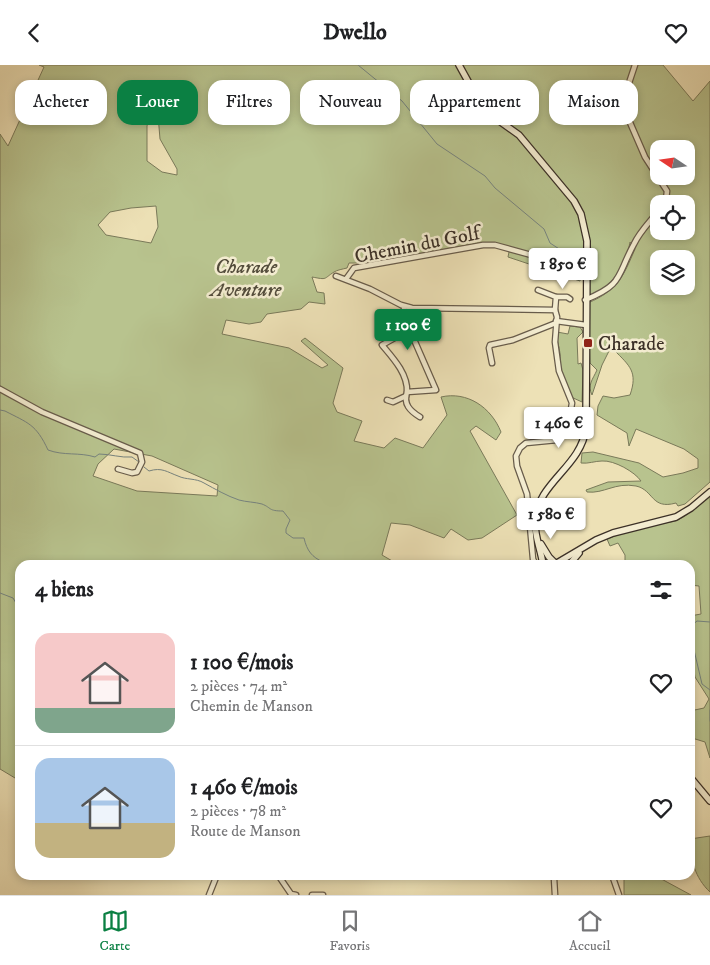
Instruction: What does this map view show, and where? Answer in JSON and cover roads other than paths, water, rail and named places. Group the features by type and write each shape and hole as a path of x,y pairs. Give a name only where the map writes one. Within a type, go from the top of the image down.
{"street":[{"path":"459,65 480,103 491,115 520,135 574,201 581,214 587,241 585,300 586,423 583,443 570,463 544,495 536,511 535,529 543,560"},
{"path":"635,65 623,101 625,111 645,157 667,191 667,195"},
{"path":"585,300 603,292 615,283 642,229 650,220"},
{"name":"Chemin du Golf","path":"346,279 354,269 483,245 495,245 571,266 586,268"},
{"path":"336,276 404,307 555,310"},
{"path":"538,290 556,297 567,297 570,299"},
{"path":"535,560 528,494 517,466 516,456 520,448 526,443 557,440 565,434 568,427 572,403 559,371 555,342 556,297"},
{"path":"387,400 393,402 406,394 436,391 409,330 405,319 404,307"},
{"path":"492,363 488,348 490,345 513,340 556,322 586,325"},
{"path":"409,330 382,345 396,362 403,377 408,408 420,417"},
{"path":"0,389 42,412 140,453 142,462 136,472 125,472 118,469"},
{"path":"562,560 589,544 621,529 676,517 691,508 710,492"},
{"path":"535,529 545,552 554,560"},
{"path":"573,560 589,544"},
{"path":"695,783 710,801"},
{"path":"209,895 215,880"},
{"path":"282,880 291,893 296,895"},
{"path":"554,880 555,895"},
{"path":"614,880 619,895"},
{"path":"312,895 323,895"}],"waterway":[{"path":"358,65 402,101 437,144 485,176 495,188 544,229 550,243 573,258"},
{"path":"0,410 31,425 44,441 48,450 95,457 99,454 132,457 139,462"},
{"path":"144,467 149,471 161,470 181,477 198,480 239,500 262,504 272,510 283,511 290,520 286,533 293,538 304,538 310,553 320,560"},
{"path":"0,593 13,598 15,601"},
{"path":"695,623 697,621 710,622"},
{"path":"695,654 702,684 710,690"},
{"path":"710,710 710,721"}],"place":[{"name":"Charade","path":"588,343"}],"park label":[{"name":"Charade Aventure","path":"246,278"}]}
